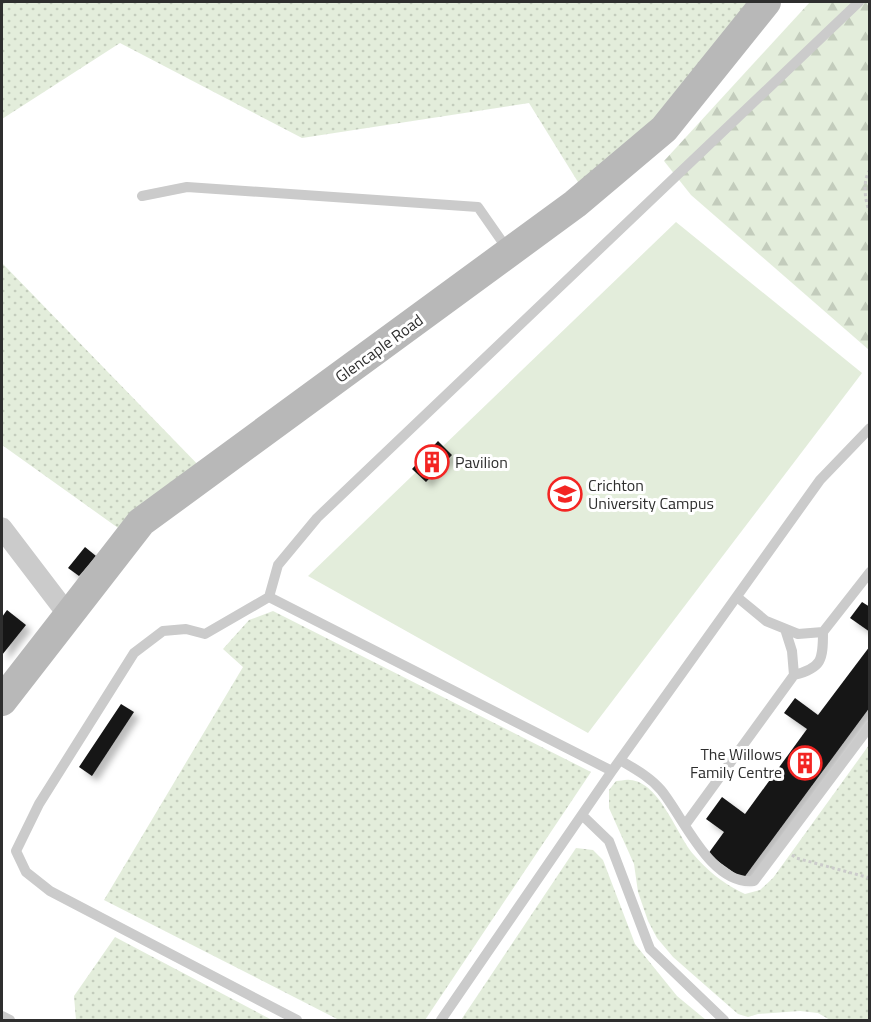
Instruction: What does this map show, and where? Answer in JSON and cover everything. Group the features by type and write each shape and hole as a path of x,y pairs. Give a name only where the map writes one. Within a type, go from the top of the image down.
{"main road":[{"name":"Glencaple Road","path":"2,701 141,522 574,204 664,129 766,2"}],"street":[{"path":"2,528 69,616"}],"lane":[{"path":"297,1020 50,891 26,872 16,851 39,804 134,653 163,631 186,629 205,634 270,597 278,565 317,518 859,2"},
{"path":"142,196 187,187 478,207 510,252"},
{"path":"441,1020 612,771 820,480 870,429"},
{"path":"685,825 794,675 812,670 823,656 823,632 870,572"},
{"path":"270,597 612,771"},
{"path":"736,597 766,621 785,629 798,634 823,632"},
{"path":"785,629 792,651 794,675"},
{"path":"620,760 654,782 712,861 744,882 754,881 870,726"},
{"path":"583,816 609,841 650,949 724,1020"},
{"path":"2,1016 10,1020"}],"path":[{"path":"870,170 866,175 866,205 870,213"},
{"path":"781,847 796,858 870,878"}],"green space":[{"path":"2,2 766,2 586,195 529,103 302,138 120,43 2,119"},
{"path":"810,2 869,2 869,350 691,195 664,161"},
{"path":"676,222 862,373 588,733 308,576"},
{"path":"2,263 207,474 121,530 2,445"},
{"path":"273,611 591,772 425,1020 339,1020 104,900 243,667 223,649 249,620"},
{"path":"869,745 869,1020 830,1020 818,1013 800,1011 758,1014 748,1017 738,1014 673,957 657,938 648,921 638,892 634,864 609,808 609,790 616,781 630,780 641,783 659,800 694,855 706,868 745,894 760,890 773,878"},
{"path":"576,848 593,850 603,860 635,944 677,996 706,1020 461,1020"},
{"path":"115,937 272,1020 76,1020 74,996"}],"building":[{"name":"Pavilion","path":"438,441 452,455 426,482 412,469"},
{"path":"85,547 96,556 79,576 68,568"},
{"path":"862,602 870,607 870,632 850,618"},
{"path":"7,610 26,625 2,655 2,617"},
{"name":"The Willows Family Centre","path":"870,646 870,707 743,879 708,854 724,832 706,819 722,797 745,814 807,729 784,713 795,698 818,715"},
{"path":"121,704 134,712 92,776 79,767"}],"place":[{"name":"Pavilion","path":"432,462"},
{"name":"Crichton University Campus","path":"565,494"},
{"name":"The Willows Family Centre","path":"805,763"}]}
